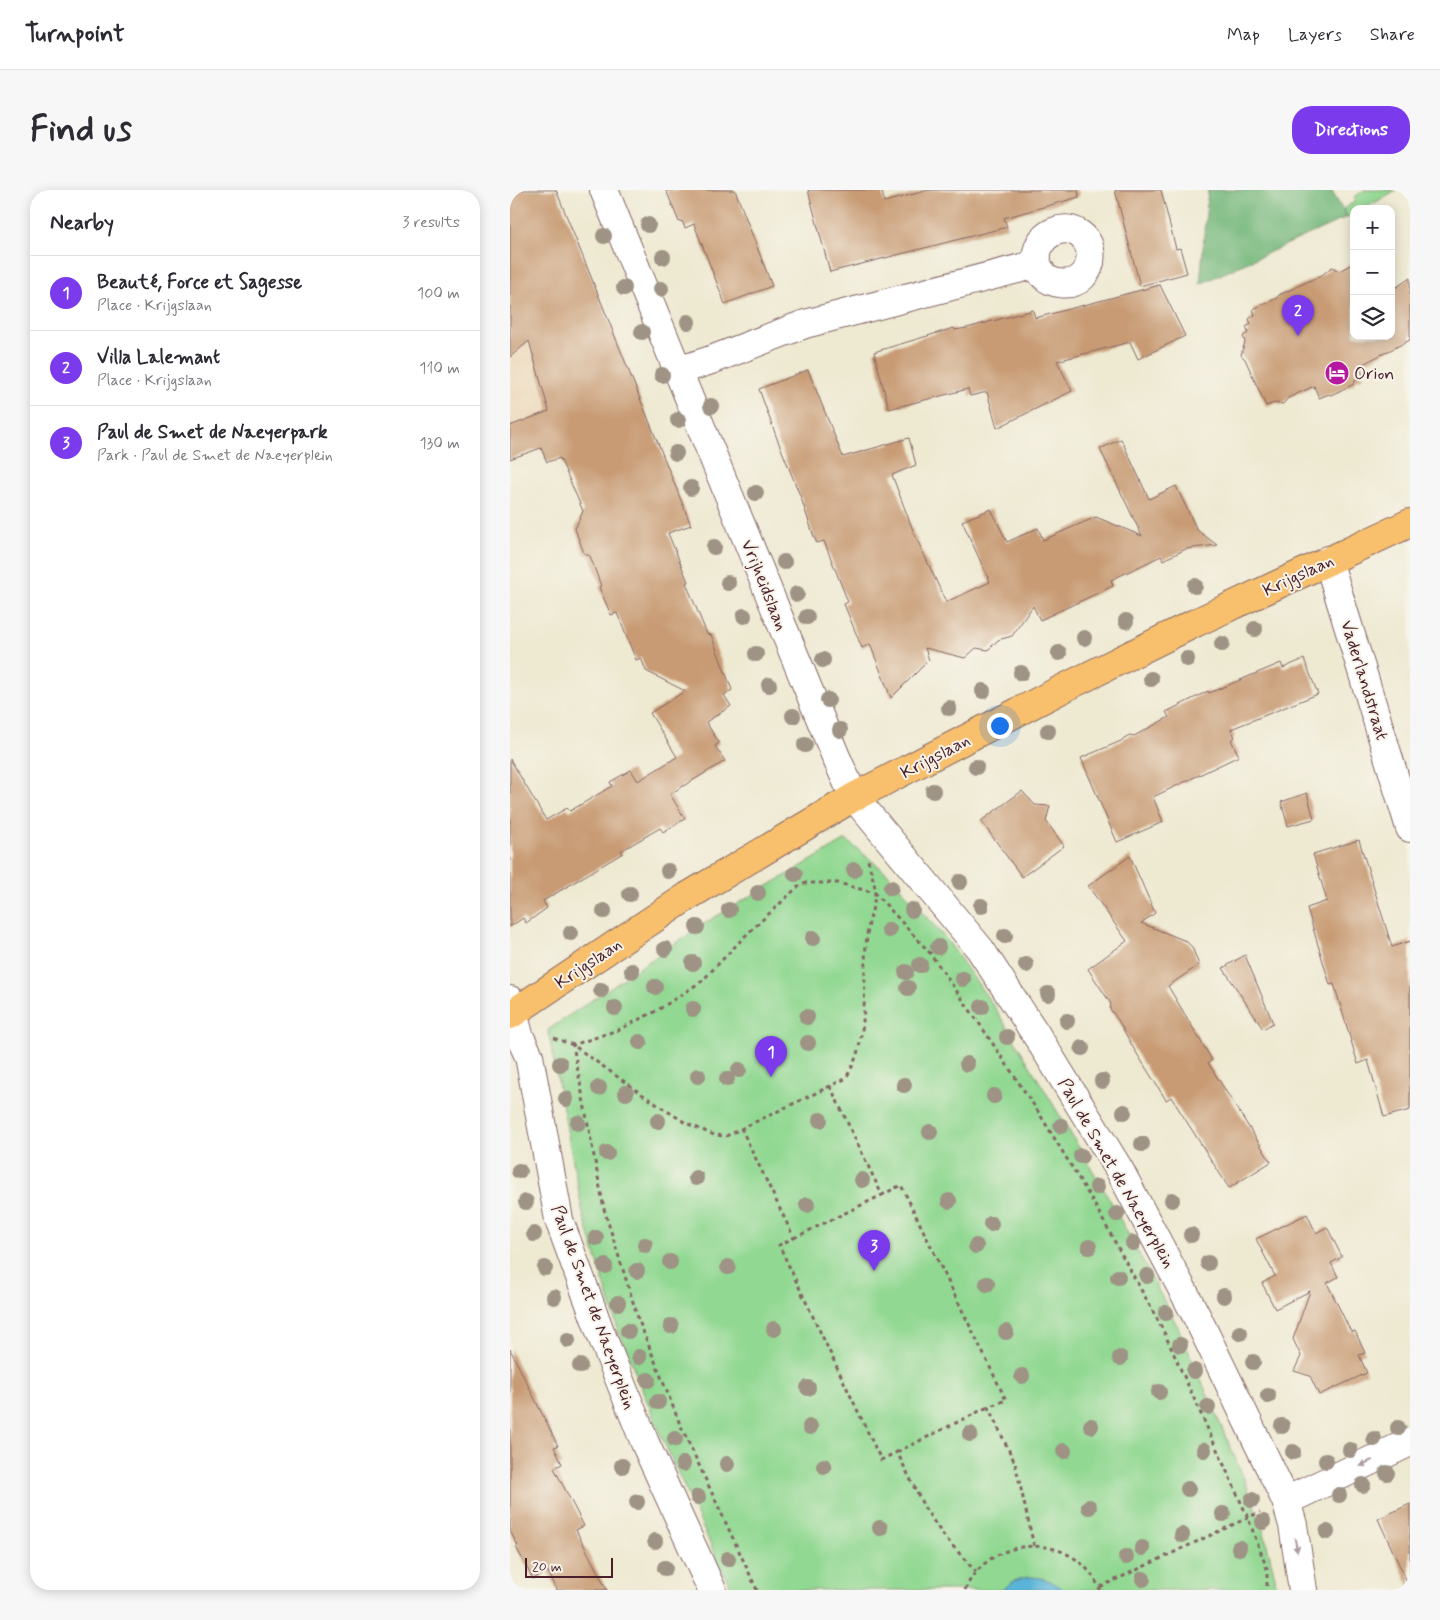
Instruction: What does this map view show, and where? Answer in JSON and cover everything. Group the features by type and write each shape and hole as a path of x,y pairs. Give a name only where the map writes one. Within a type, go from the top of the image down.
{"main road":[{"name":"Krijgslaan","path":"511,1009 688,896 854,797 1064,688 1195,623 1410,523"}],"street":[{"name":"Vrijheidslaan","path":"604,190 854,797"},
{"path":"678,371 805,324 1038,264"},
{"name":"Vaderlandstraat","path":"1328,560 1410,828"},
{"name":"Paul de Smet de Naeyerplein","path":"854,797 980,949 1037,1036 1119,1169 1197,1317 1286,1501 1293,1525 1303,1590"},
{"name":"Paul de Smet de Naeyerplein","path":"511,1009 519,1036 529,1056 559,1220 601,1334 645,1443 712,1590"},
{"path":"1286,1501 1410,1442"}],"path":[{"path":"529,1056 554,1038 573,1045 686,1123 714,1135 726,1136 845,1079 852,1069 860,1039 867,936 875,893 864,842 881,831"},
{"path":"573,1045 618,1030 658,1010 702,981 745,936 802,883 838,883 875,893 930,954 979,1023 1039,1113 1092,1200 1163,1330 1248,1518 1267,1569 1267,1590"},
{"path":"573,1045 604,1209 639,1322 679,1422 757,1590"},
{"path":"830,1086 882,1195"},
{"path":"741,1128 794,1238"},
{"path":"901,1185 1006,1400 881,1460 779,1245 794,1238 901,1185"},
{"path":"988,1407 1015,1463 1034,1546"},
{"path":"897,1452 928,1514 943,1535 976,1572"},
{"path":"966,1590 976,1572 1000,1552 1023,1546 1046,1546 1068,1554 1086,1568 1100,1589 1248,1518"}],"shaded area":[{"path":"510,278 558,441 510,459"}],"green space":[{"path":"1208,190 1331,190 1347,217 1200,284"},
{"path":"1365,190 1396,190 1371,205 1350,205 1350,216 1347,217 1343,209 1356,201 1354,197"},
{"path":"846,840 887,873 947,940 997,1011 1105,1191 1178,1327 1245,1481 1264,1533 1275,1577 1276,1590 733,1590 659,1431 618,1329 583,1214 548,1030 705,923"}],"water":[{"path":"1027,1577 1047,1580 1064,1590 1002,1590 1014,1581"}],"building":[{"path":"510,190 556,190 691,525 668,533 688,582 686,583 707,634 711,635 732,690 724,695 731,706 706,722 719,743 715,746 725,761 670,794 685,819 663,832 660,828 621,851 623,853 543,901 547,908 526,923 523,918 510,927 510,759 546,820 567,808 570,811 612,786 610,782 631,770 638,781 677,757 650,713 685,691 646,671 641,658 636,660 617,613 611,615 599,587 601,586 590,556 584,553 575,529 583,511 560,458 547,462 541,448 510,459 510,426 549,411 529,341 510,357"},
{"path":"666,190 735,190 772,286 725,304 694,224 685,228 682,221 679,222"},
{"path":"808,190 882,190 884,202 929,190 1078,190 1079,197 1004,218 1007,227 830,272"},
{"path":"1115,190 1161,190 1176,249 1180,248 1187,273 1140,286"},
{"path":"1350,265 1350,340 1395,340 1395,288 1410,278 1410,340 1359,366 1364,377 1331,395 1319,398 1314,386 1288,398 1283,404 1275,403 1266,406 1245,359 1241,355 1245,342 1243,336 1248,333 1246,327 1251,324 1249,319 1255,315 1253,309 1322,275 1332,267 1339,271"},
{"path":"1160,285 1185,336 1138,359 1130,342 1057,361 1072,391 997,428 987,392 970,396 968,389 889,409 874,352 954,328 955,330 967,328 1033,310 1035,318"},
{"path":"808,370 843,457 909,438 916,465 892,475 914,533 946,602 990,582 962,521 991,509 1007,542 1038,528 1043,540 1096,517 1142,536 1100,449 1121,439 1149,499 1176,486 1197,530 1217,545 1186,549 1163,560 1161,556 1111,580 1113,586 1040,620 1033,606 1012,636 998,640 988,650 976,648 965,658 925,648 929,660 891,698 870,644 862,648 844,604 848,602 824,541 817,543 814,537 759,389"},
{"path":"1304,659 1318,694 1231,729 1235,737 1231,740 1239,756 1153,797 1163,822 1117,842 1081,758 1121,741 1130,735 1134,736 1169,717 1166,712 1208,691 1209,693 1281,663 1283,668"},
{"path":"1022,791 1035,805 1050,806 1046,821 1064,846 1022,877 981,821"},
{"path":"1307,793 1314,819 1288,826 1281,802"},
{"path":"1359,840 1392,947 1410,941 1410,1110 1384,1117 1368,1060 1358,1064 1334,984 1330,985 1307,908 1327,901 1313,854"},
{"path":"1130,856 1155,913 1141,923 1186,941 1192,947 1199,965 1168,986 1212,1060 1208,1063 1271,1162 1229,1188 1171,1097 1166,1100 1110,1009 1111,1004 1088,969 1127,941 1088,886"},
{"path":"1245,955 1273,1023 1263,1029 1223,968"},
{"path":"1307,1214 1316,1233 1327,1227 1342,1257 1331,1263 1338,1277 1327,1283 1351,1332 1355,1331 1365,1353 1359,1355 1367,1373 1319,1395 1310,1376 1294,1371 1301,1356 1293,1339 1310,1291 1275,1309 1262,1283 1275,1276 1256,1239"},
{"path":"510,1349 558,1446 554,1447 562,1464 554,1468 584,1526 576,1530 607,1590 557,1590 548,1571 533,1579 516,1547 518,1546 510,1531"},
{"path":"1410,1504 1410,1588 1378,1519"}],"place":[{"name":"Villa Lalemant","path":"1298,336"},
{"name":"Orion","path":"1337,373"},
{"name":"Beauté, Force et Sagesse","path":"771,1077"},
{"name":"Paul de Smet de Naeyerpark","path":"874,1271"}]}
